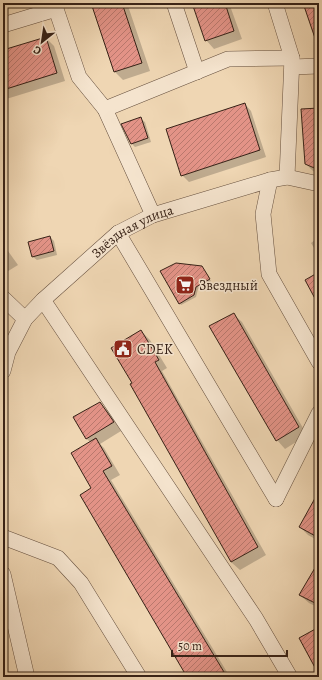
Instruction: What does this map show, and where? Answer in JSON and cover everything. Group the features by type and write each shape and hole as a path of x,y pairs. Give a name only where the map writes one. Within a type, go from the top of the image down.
{"street":[{"path":"174,3 197,72"},
{"path":"275,3 292,62 287,177"},
{"path":"3,25 55,6 79,77 105,109 153,215"},
{"path":"105,109 228,59 292,62 319,66"},
{"name":"Звёздная улица","path":"3,371 8,352 25,319 43,300 118,233 153,215 270,180 287,177 319,184"},
{"path":"270,180 263,214 269,274 319,362"},
{"path":"118,233 276,499 319,413"},
{"path":"3,298 25,319"},
{"path":"43,300 256,620 290,677"},
{"path":"3,536 58,558 63,563 81,583 139,677"},
{"path":"3,574 7,604 27,677"}],"building":[{"path":"91,3 122,3 142,63 114,72"},
{"path":"192,3 225,3 234,31 205,41"},
{"path":"303,3 319,3 319,43 317,44"},
{"path":"46,37 57,73 3,90 3,50"},
{"path":"245,103 260,150 181,176 166,129"},
{"path":"319,108 319,170 305,164 301,109"},
{"path":"141,117 148,138 131,144 121,124"},
{"path":"50,236 54,251 32,257 28,242"},
{"path":"176,263 202,266 210,279 196,287 194,295 179,304 160,271"},
{"path":"319,272 319,306 305,280"},
{"path":"234,313 299,427 276,441 209,326"},
{"path":"141,330 159,360 155,362 258,547 231,562 111,348"},
{"path":"100,402 114,422 86,439 73,417"},
{"path":"96,438 112,466 103,471 227,677 187,677 80,495 91,488 71,453"},
{"path":"319,491 319,538 299,527"},
{"path":"319,561 319,605 299,595"},
{"path":"319,627 319,675 299,638"}],"place":[{"name":"Звездный","path":"185,285"},
{"name":"CDEK","path":"123,349"}]}
